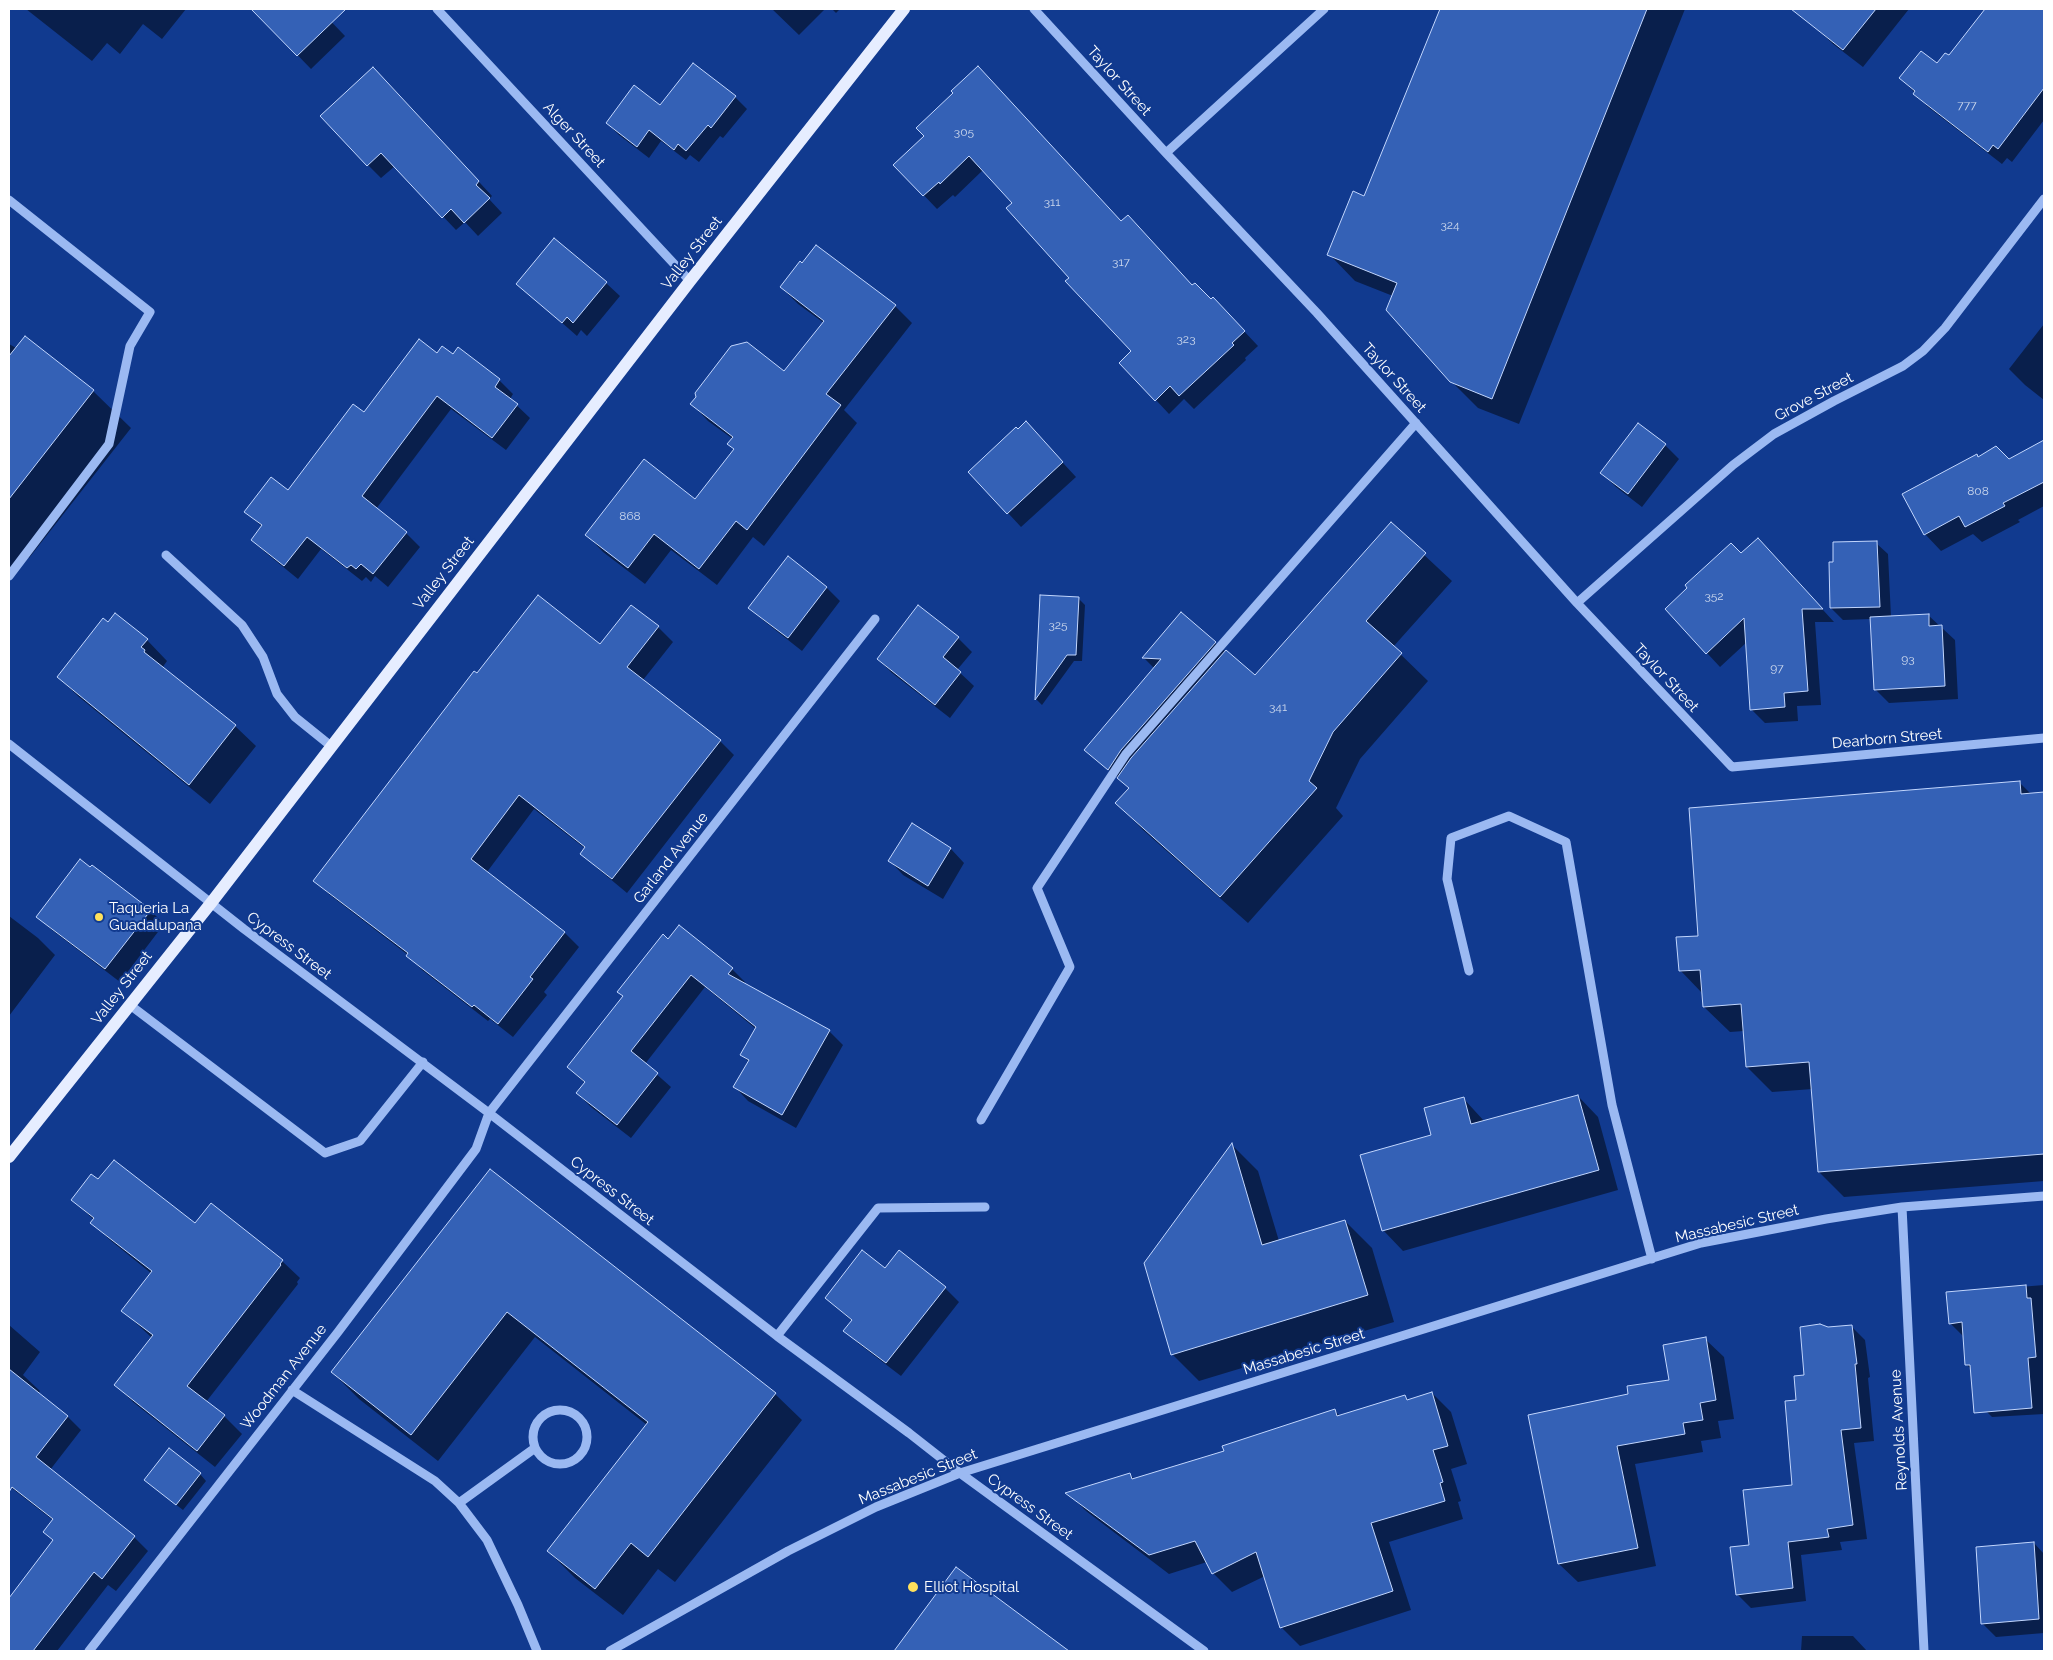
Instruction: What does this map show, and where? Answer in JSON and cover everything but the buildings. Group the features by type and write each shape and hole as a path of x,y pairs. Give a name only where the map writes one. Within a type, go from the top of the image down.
{"main road":[{"name":"Valley Street","path":"9,1157 211,903 690,281 904,9"}],"street":[{"name":"Alger Street","path":"438,9 690,281"},
{"name":"Taylor Street","path":"1034,9 1166,153 1317,313 1577,603 1732,767"},
{"path":"1166,153 1324,9"},
{"name":"Grove Street","path":"1577,603 1733,465 1774,434 1903,366 1923,351 1945,328 2044,199"},
{"path":"9,200 150,312 130,346 109,444 9,576"},
{"path":"982,1120 1070,967 1037,888 1126,754 1416,423"},
{"path":"166,555 242,625 263,657 277,694 296,717 331,746"},
{"name":"Garland Avenue","path":"489,1113 875,619"},
{"name":"Dearborn Street","path":"1732,767 2044,738"},
{"name":"Cypress Street","path":"9,744 211,903 489,1113 777,1336 960,1473 1204,1651"},
{"path":"1469,971 1447,879 1450,838 1509,816 1566,842 1612,1105 1652,1259"},
{"path":"130,1004 325,1153 360,1141 422,1062"},
{"name":"Woodman Avenue","path":"89,1651 338,1332 476,1149 489,1113"},
{"name":"Massabesic Street","path":"610,1651 788,1551 876,1507 960,1473 1701,1243 1826,1219 1902,1207 2044,1196"},
{"path":"777,1336 878,1208 985,1207"},
{"name":"Reynolds Avenue","path":"1902,1207 1924,1651"},
{"path":"292,1390 435,1481 459,1503 487,1540 518,1605 537,1651"},
{"path":"567,1411 581,1420 586,1428 586,1446 574,1461 566,1464 548,1462 540,1456 535,1448 533,1440 537,1423 550,1412 567,1411"},
{"path":"459,1503 535,1448"}],"place":[{"name":"Taqueria La Guadalupana","path":"99,917"},
{"name":"Elliot Hospital","path":"913,1587"}]}
